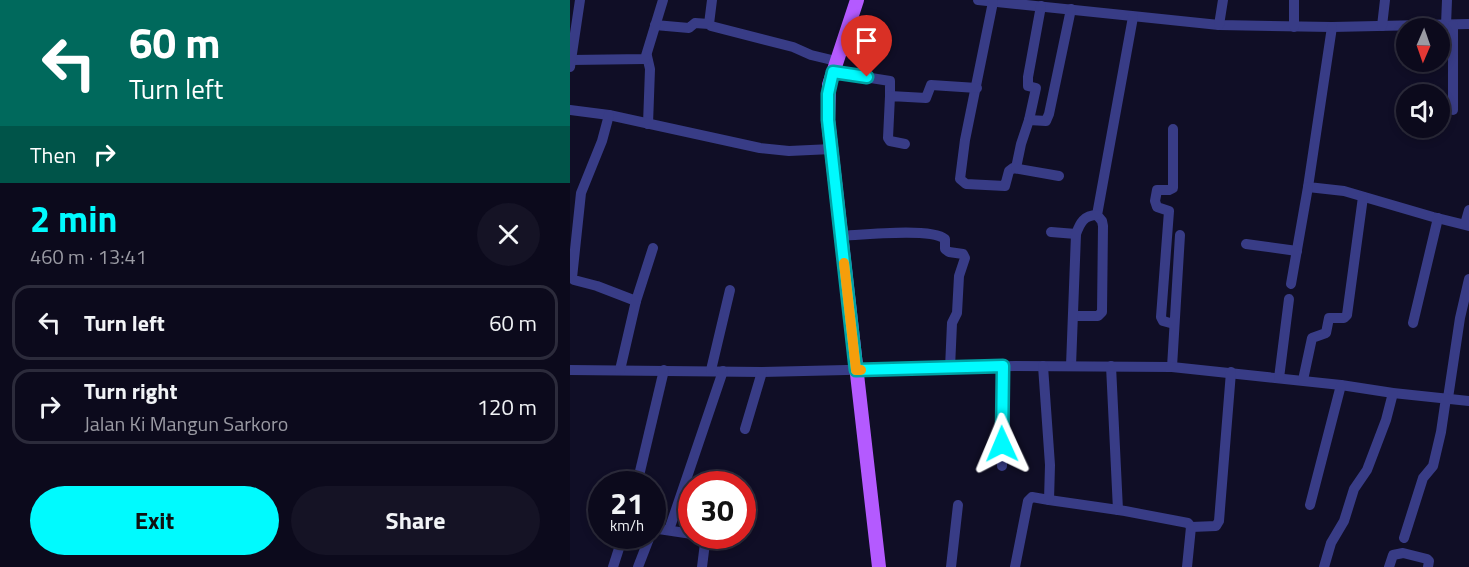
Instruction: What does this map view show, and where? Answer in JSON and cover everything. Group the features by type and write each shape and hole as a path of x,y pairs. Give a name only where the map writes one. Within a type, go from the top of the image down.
{"main road":[{"path":"856,0 834,67 828,106 879,567"}],"street":[{"path":"580,0 571,58 639,60 647,56"},
{"path":"648,124 650,69 647,56 663,0"},
{"path":"709,24 712,0"},
{"path":"978,0 1220,25 1396,26"},
{"path":"1220,25 1223,0"},
{"path":"1294,0 1294,27"},
{"path":"1382,26 1385,0"},
{"path":"1447,0 1448,18"},
{"path":"993,2 963,151 960,179 966,184 1006,186 1009,171 1012,168 1059,176"},
{"path":"1036,88 1027,83 1041,6"},
{"path":"1029,120 1046,121 1071,9"},
{"path":"1097,215 1133,17"},
{"path":"655,25 689,28 695,23 709,24 793,47 834,67 890,81 888,138 890,141 905,144"},
{"path":"1450,25 1469,24"},
{"path":"1291,284 1332,27"},
{"path":"1450,46 1453,110"},
{"path":"1016,168 1036,88 1040,83 1055,86"},
{"path":"890,96 926,98 931,85 976,88"},
{"path":"570,110 609,115 760,148 789,151 832,149"},
{"path":"609,115 603,141 576,192 573,280 597,286 636,302"},
{"path":"1173,129 1173,188 1157,190 1155,201 1157,207 1169,212 1161,320 1174,324"},
{"path":"1308,187 1344,191 1467,225 1469,210"},
{"path":"1303,380 1312,338 1326,333 1329,318 1344,318 1347,315 1363,197"},
{"path":"1071,366 1076,234 1080,222 1086,217 1097,215"},
{"path":"1073,316 1101,314 1103,226 1097,215"},
{"path":"1413,322 1438,218"},
{"path":"1051,232 1076,234"},
{"path":"841,237 878,233 936,235 945,239 945,249 963,254 957,313 952,323 950,368"},
{"path":"1172,367 1180,235"},
{"path":"1246,243 1297,251"},
{"path":"620,370 636,302 653,248"},
{"path":"1404,538 1422,478 1433,466 1469,279"},
{"path":"711,370 730,290"},
{"path":"1278,378 1289,299"},
{"path":"1002,466 1003,366"},
{"path":"570,370 762,372 1003,366 1172,367 1303,380 1469,401"},
{"path":"1043,366 1050,465 1049,500"},
{"path":"1111,366 1118,510"},
{"path":"640,471 664,370"},
{"path":"669,530 723,371"},
{"path":"745,429 762,372"},
{"path":"1015,567 1028,501 1032,497 1186,522 1191,527 1216,526 1219,521 1231,372"},
{"path":"1310,505 1341,385"},
{"path":"1324,567 1331,543 1344,520 1355,486 1367,470 1386,420 1393,393"},
{"path":"951,567 958,505"},
{"path":"1187,567 1191,527"},
{"path":"666,530 678,532"},
{"path":"613,567 619,549"},
{"path":"638,567 645,549"},
{"path":"702,567 704,549"},
{"path":"1389,567 1393,555 1402,553 1427,559 1428,567"}],"slow traffic":[{"path":"844,263 856,370 861,370"}],"route":[{"path":"867,77 833,72 828,94 828,120 856,370 1003,366 1002,444"}]}
